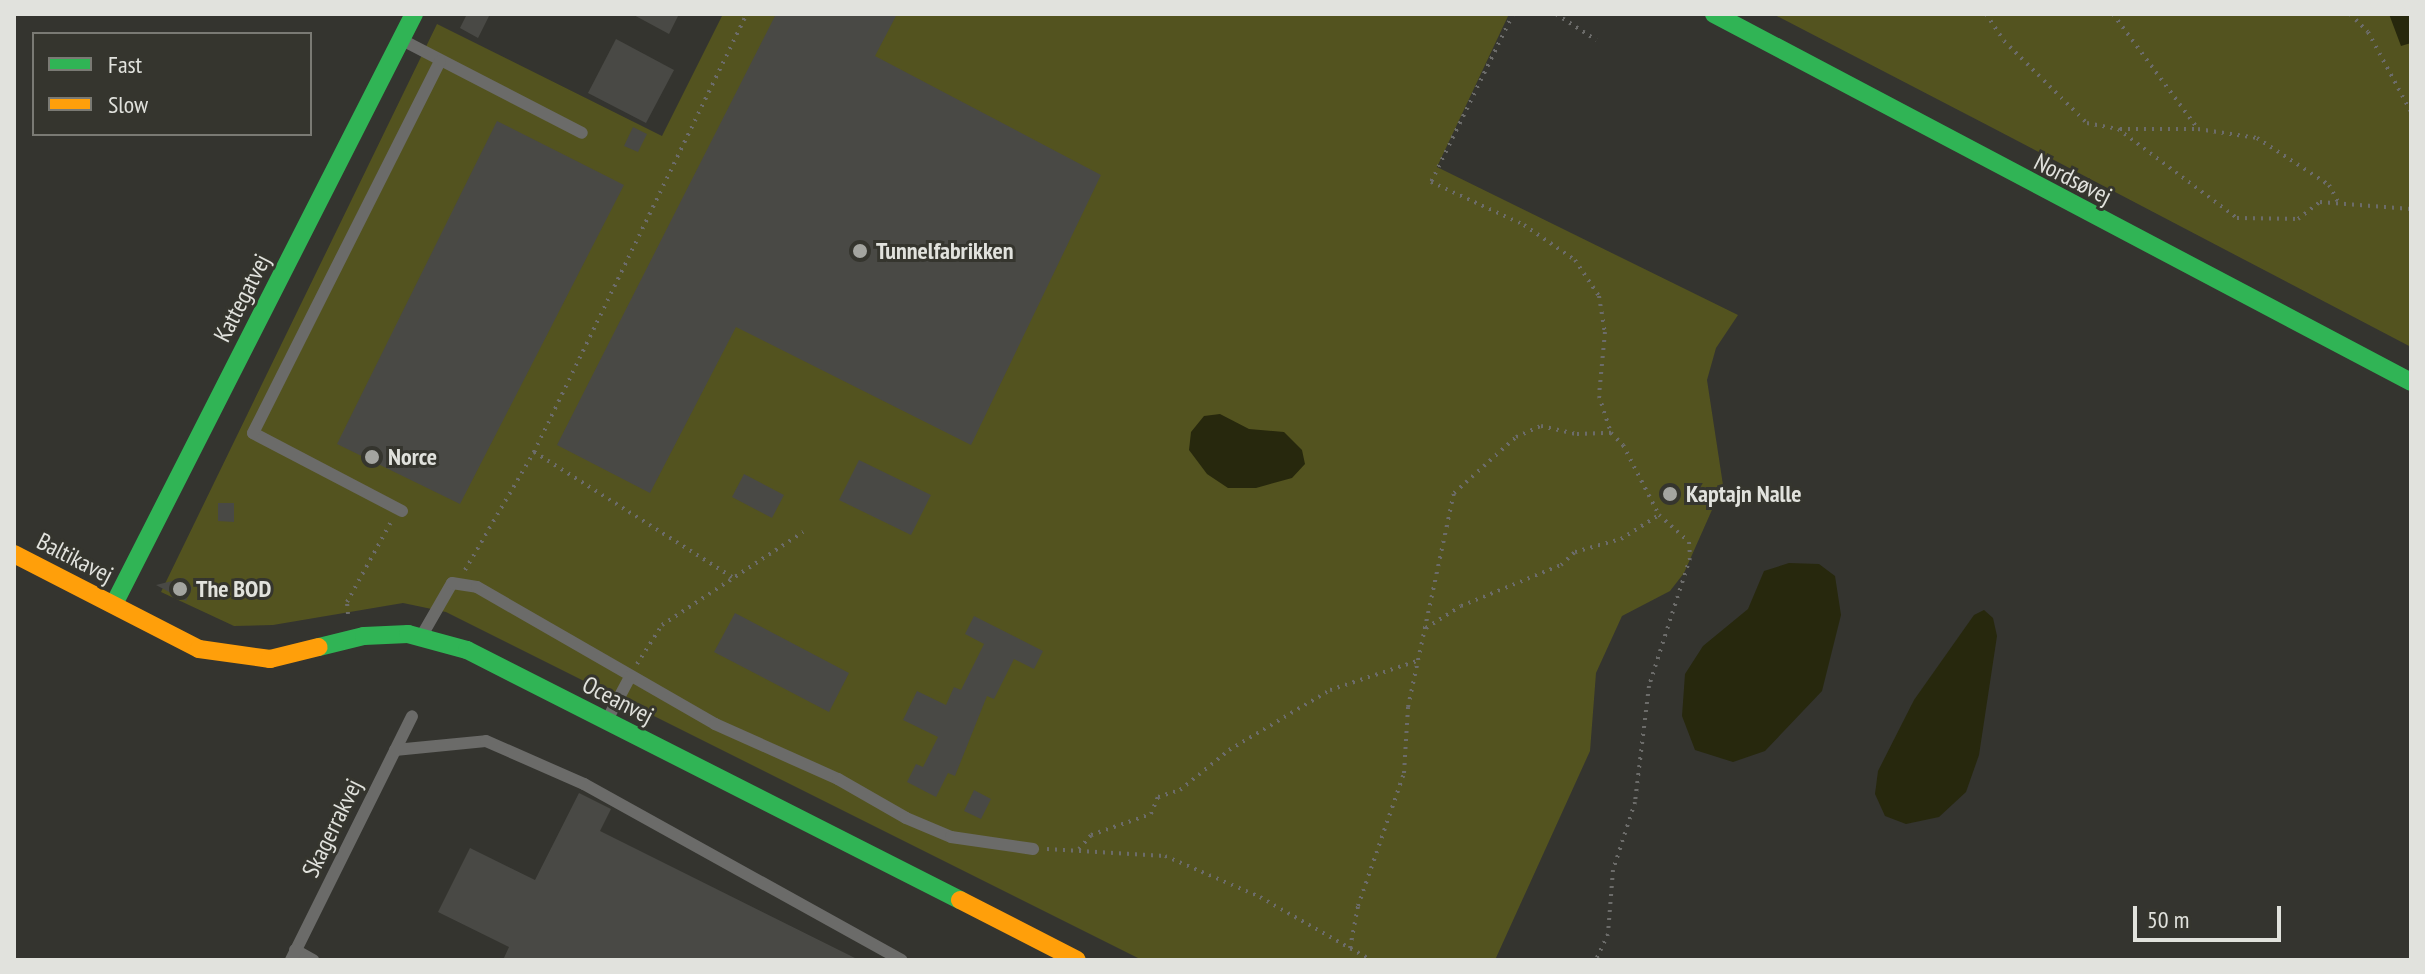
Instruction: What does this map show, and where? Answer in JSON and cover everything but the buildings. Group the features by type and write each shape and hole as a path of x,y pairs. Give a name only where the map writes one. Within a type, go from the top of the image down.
{"street":[{"name":"Kattegatvej","path":"114,604 414,14"},
{"name":"Nordsøvej","path":"1714,14 2411,382"},
{"name":"Baltikavej","path":"14,554 114,604"},
{"name":"Oceanvej","path":"114,604 199,649 222,656 270,659 350,640 421,637 467,650 1072,959"}],"lane":[{"path":"401,40 582,133"},
{"path":"400,510 253,433 440,61"},
{"path":"421,637 441,597 452,583 461,582 715,724 838,779 942,833 1033,849"},
{"path":"606,721 630,677"},
{"name":"Skagerrakvej","path":"293,955 412,716"},
{"path":"395,750 486,741 584,784 902,960"},
{"path":"293,955 313,960"}],"path":[{"path":"461,582 471,555 534,452 747,14"},
{"path":"1513,14 1431,182 1524,225 1575,260 1599,296 1605,332 1599,396 1611,433 1623,445 1659,515 1689,542 1690,558 1649,686 1635,802 1613,870 1608,934 1596,960"},
{"path":"1556,14 1596,40"},
{"path":"1986,14 2004,41 2087,123 2118,129 2198,129 2257,138 2329,185 2338,202"},
{"path":"2113,14 2198,129"},
{"path":"2350,14 2368,32 2411,112"},
{"path":"2118,129 2237,218 2298,219 2320,202 2411,209"},
{"path":"1350,948 1362,894 1404,773 1417,660 1454,493 1462,481 1516,437 1541,426 1577,434 1611,433"},
{"path":"534,452 732,577"},
{"path":"350,640 347,602 400,510"},
{"path":"1424,629 1461,606 1561,565 1575,552 1621,539 1659,515"},
{"path":"630,677 662,625 803,532"},
{"path":"1079,849 1091,835 1151,814 1158,797 1180,790 1229,750 1305,709 1330,690 1417,660"},
{"path":"1033,849 1079,849 1165,856 1209,871 1371,960"}],"shaded area":[{"path":"723,14 1509,14 1437,167 1738,315 1716,348 1707,380 1723,485 1684,573 1670,591 1622,616 1596,673 1590,751 1495,960 1142,960 446,612 403,603 273,625 234,626 161,592 437,24 662,136"},
{"path":"1773,14 2411,14 2411,347 1989,126"},
{"path":"2389,14 2411,14 2411,43 2401,46"},
{"path":"1220,414 1249,429 1284,432 1302,450 1305,464 1292,478 1256,488 1228,488 1207,474 1189,450 1191,432 1204,416"},
{"path":"1789,563 1819,564 1835,576 1841,615 1822,691 1765,751 1733,762 1695,750 1682,716 1685,674 1703,646 1748,609 1764,571"},
{"path":"1984,610 1993,618 1997,636 1979,755 1966,792 1939,817 1906,824 1885,816 1875,794 1878,771 1914,700 1974,615"}],"traffic: fast":[{"path":"114,604 414,14"},
{"path":"1714,14 2411,382"},
{"path":"319,647 364,636 408,634 467,650 960,900"}],"traffic: slow":[{"path":"14,554 199,649 270,659 319,647"},
{"path":"960,900 1077,960"}],"place":[{"name":"Tunnelfabrikken","path":"860,251"},
{"name":"Norce","path":"372,457"},
{"name":"Kaptajn Nalle","path":"1670,494"},
{"name":"The BOD","path":"180,589"}]}
